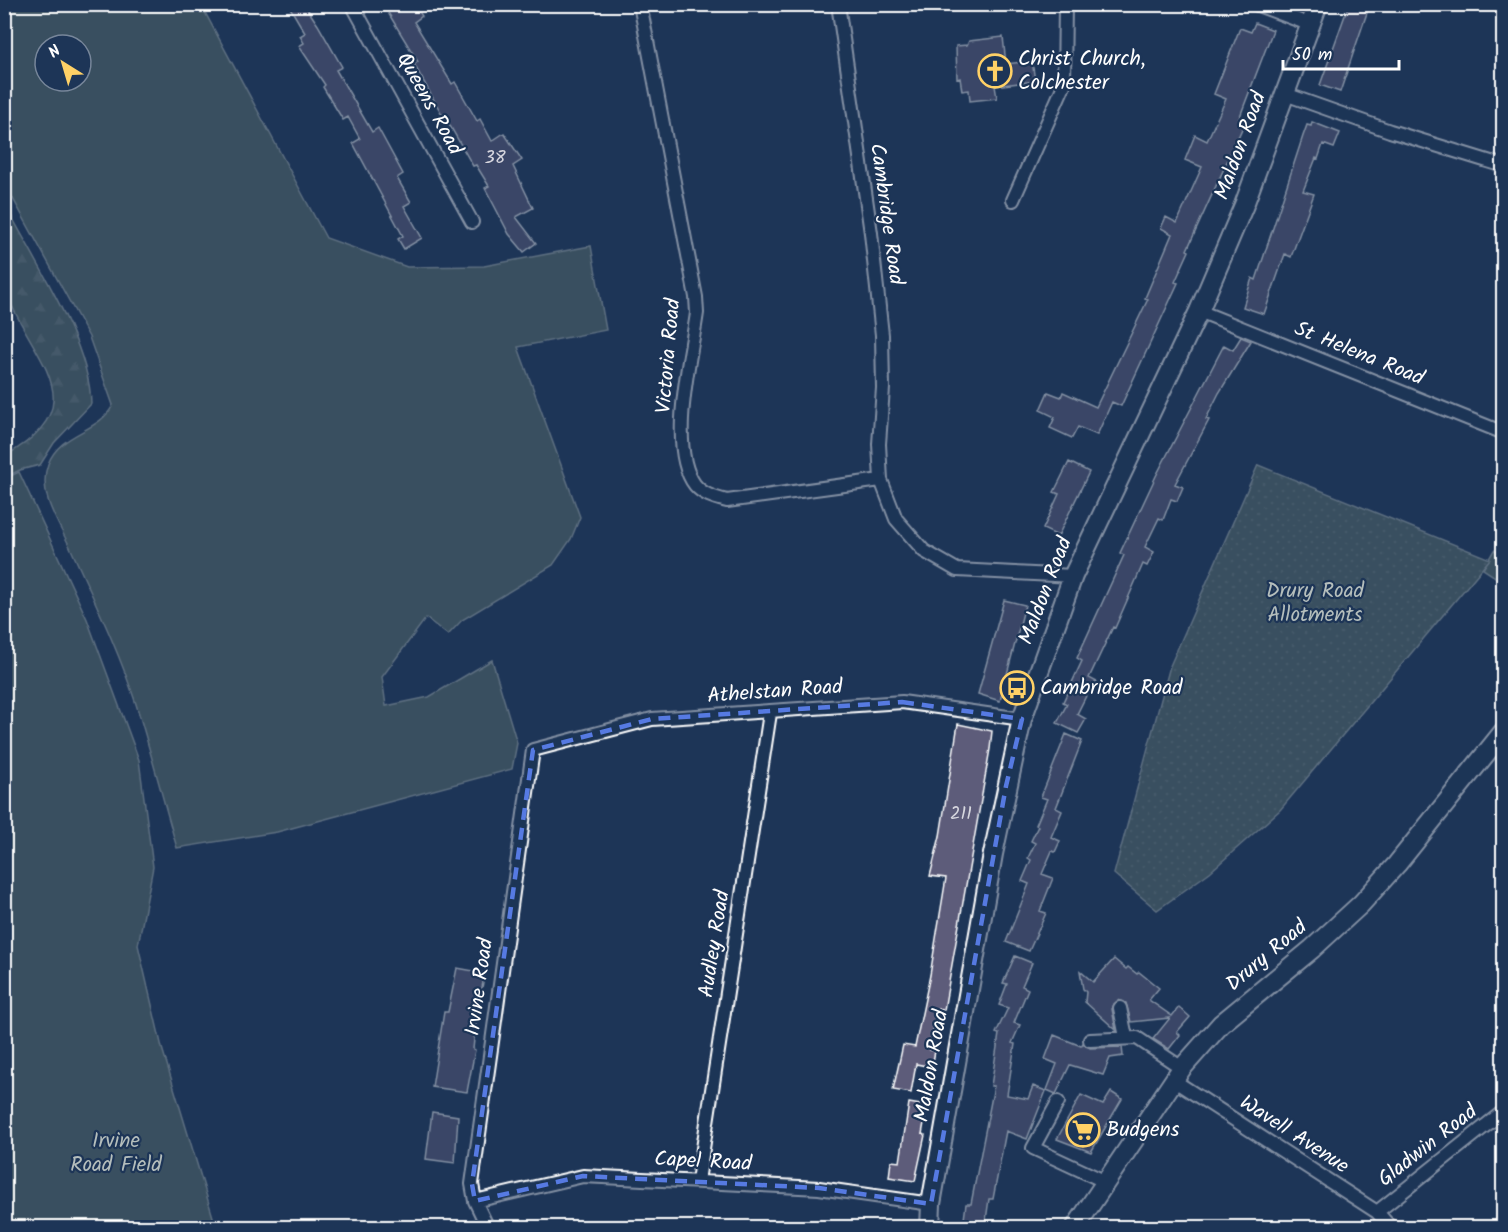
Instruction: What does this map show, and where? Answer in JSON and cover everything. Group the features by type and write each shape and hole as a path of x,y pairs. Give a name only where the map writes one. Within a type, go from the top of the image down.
{"main road":[{"name":"Maldon Road","path":"930,1227 931,1204 993,854 1022,719 1073,576 1199,310 1244,205 1318,4"},
{"name":"Drury Road","path":"1075,1227 1178,1074 1221,1024 1312,949 1361,904 1397,864 1503,731"}],"street":[{"name":"Queens Road","path":"352,4 472,222"},
{"name":"Victoria Road","path":"640,4 696,297 697,313 682,422 683,458 688,473 696,486 709,496 727,501 881,480"},
{"name":"Cambridge Road","path":"838,4 871,233 882,335 883,388 879,444 881,480 896,519 908,535 943,564 957,570 1073,576"},
{"path":"1013,200 1064,85 1065,4"},
{"path":"1255,4 1311,25"},
{"path":"1285,94 1390,131 1503,165"},
{"name":"St Helena Road","path":"1199,310 1503,433"},
{"name":"Athelstan Road","path":"533,750 652,719 770,713 902,702 1022,719"},
{"name":"Audley Road","path":"698,1181 770,713"},
{"name":"Irvine Road","path":"488,1227 475,1201 472,1184 533,750"},
{"path":"1090,1040 1126,1037 1120,1008"},
{"name":"Wavell Avenue","path":"1126,1037 1137,1038 1178,1074 1377,1212 1391,1227"},
{"path":"1058,1102 1033,1148 1106,1182"},
{"name":"Gladwin Road","path":"1377,1212 1503,1111"},
{"name":"Capel Road","path":"475,1201 583,1176 819,1188 931,1204"}],"highlighted area":[{"path":"902,702 1022,719 1006,786 931,1204 819,1188 583,1176 475,1201 472,1184 533,750 652,719"}],"green space":[{"path":"4,5 201,5 326,238 407,267 484,266 591,246 606,330 518,347 580,517 571,539 553,565 462,620 448,635 426,618 382,677 386,706 429,697 492,660 517,743 512,769 277,832 177,848 129,684 97,606 51,508 45,486 48,464 54,453 71,438 99,421 113,405 89,337 5,184"},
{"path":"5,204 71,329 88,380 91,404 54,443 40,465 5,477 5,456 33,437 48,418 53,399 50,380 17,316 4,285"},
{"name":"Drury Road Allotments","path":"1258,465 1490,559 1280,810 1210,872 1157,910 1114,874 1170,666"},
{"name":"Irvine Road Field","path":"19,472 87,619 139,760 153,867 138,945 162,1048 216,1227 5,1227 4,479"},
{"path":"1494,550 1503,555 1503,582 1483,569"}],"building":[{"path":"288,4 304,4 342,67 336,70 372,132 378,128 403,174 397,178 411,202 404,206 422,238 404,249 398,239 403,236 353,143 360,139 348,117 343,120 323,87 325,85 299,46 304,43 300,36 305,33"},
{"path":"396,4 414,4 422,16 414,22 452,84 455,82 477,121 480,119 492,141 504,133 522,160 513,166 533,208 516,217 536,243 524,252 509,234 485,188 489,186 476,165 473,166 414,64 418,62 387,11"},
{"path":"1349,4 1370,4 1340,92 1320,85"},
{"path":"1255,23 1273,30 1239,119 1245,122 1187,250 1189,251 1175,282 1178,283 1121,406 1112,402 1097,435 1078,427 1072,438 1050,428 1055,417 1040,410 1048,392 1061,397 1063,392 1096,407 1148,299 1145,298 1172,234 1161,228 1166,217 1177,223 1202,167 1185,160 1195,135 1207,141 1226,99 1214,94 1240,28 1251,32"},
{"name":"Christ Church, Colchester","path":"1003,37 1006,64 1032,61 1035,81 995,86 997,98 970,101 969,90 962,91 960,78 957,79 956,46 967,45 969,41"},
{"path":"1312,122 1340,133 1334,148 1323,144 1318,159 1316,158 1303,191 1314,194 1291,257 1285,254 1264,314 1243,307 1252,278 1256,280 1307,125 1311,126"},
{"path":"1241,337 1251,341 1219,393 1206,419 1209,420 1175,484 1183,487 1177,501 1171,499 1163,520 1159,518 1145,547 1154,552 1147,566 1143,564 1115,628 1113,627 1089,678 1097,682 1092,694 1088,692 1077,714 1086,719 1078,733 1057,723 1067,704 1063,702 1082,661 1077,658 1124,555 1120,553 1156,476 1224,345 1233,350"},
{"path":"1069,462 1089,472 1058,536 1043,529 1059,494 1054,492"},
{"path":"1004,600 1025,605 1000,701 978,694"},
{"path":"958,724 992,731 990,749 944,1010 937,1009 930,1050 935,1051 932,1067 916,1064 911,1093 893,1090 903,1045 915,1047 930,975 946,878 930,876 940,836"},
{"path":"1066,734 1082,741 1056,808 1062,811 1051,837 1060,841 1055,852 1052,851 1042,874 1053,878 1040,911 1046,913 1029,951 1006,942 1029,884 1022,881 1035,843 1031,841 1047,799 1041,797"},
{"path":"1015,956 1032,963 1022,986 1028,989 1014,1023 1020,1025 1012,1043 1015,1044 1007,1095 1028,1099 1033,1086 1046,1091 1027,1139 1006,1131 993,1199 989,1199 985,1227 963,1227 966,1204 971,1204 994,1086 991,1086 999,1034 996,1033 1008,1008 999,1005 1007,984 1003,983"},
{"path":"1114,959 1126,969 1128,967 1137,974 1139,972 1159,988 1149,1000 1172,1016 1179,1007 1190,1017 1177,1032 1180,1035 1169,1049 1153,1039 1170,1018 1131,1022 1126,1003 1118,1000 1112,1009 1116,1030 1085,1002 1086,992 1083,989 1080,971 1093,982"},
{"path":"457,968 485,973 477,1011 473,1049 475,1050 467,1092 432,1087 444,1012 448,1012"},
{"path":"1054,1035 1081,1046 1083,1043 1090,1048 1122,1047 1123,1056 1110,1058 1103,1075 1070,1065 1056,1094 1047,1090 1057,1064 1045,1059"},
{"name":"Budgens","path":"1111,1092 1122,1099 1091,1152 1057,1139 1081,1095 1103,1105"},
{"path":"909,1103 927,1106 922,1134 925,1135 915,1181 889,1177 891,1161 900,1162"},
{"path":"432,1112 458,1116 455,1163 426,1159"}],"place":[{"name":"Christ Church, Colchester","path":"995,71"},
{"name":"Cambridge Road","path":"1017,688"},
{"name":"Budgens","path":"1083,1130"}]}
